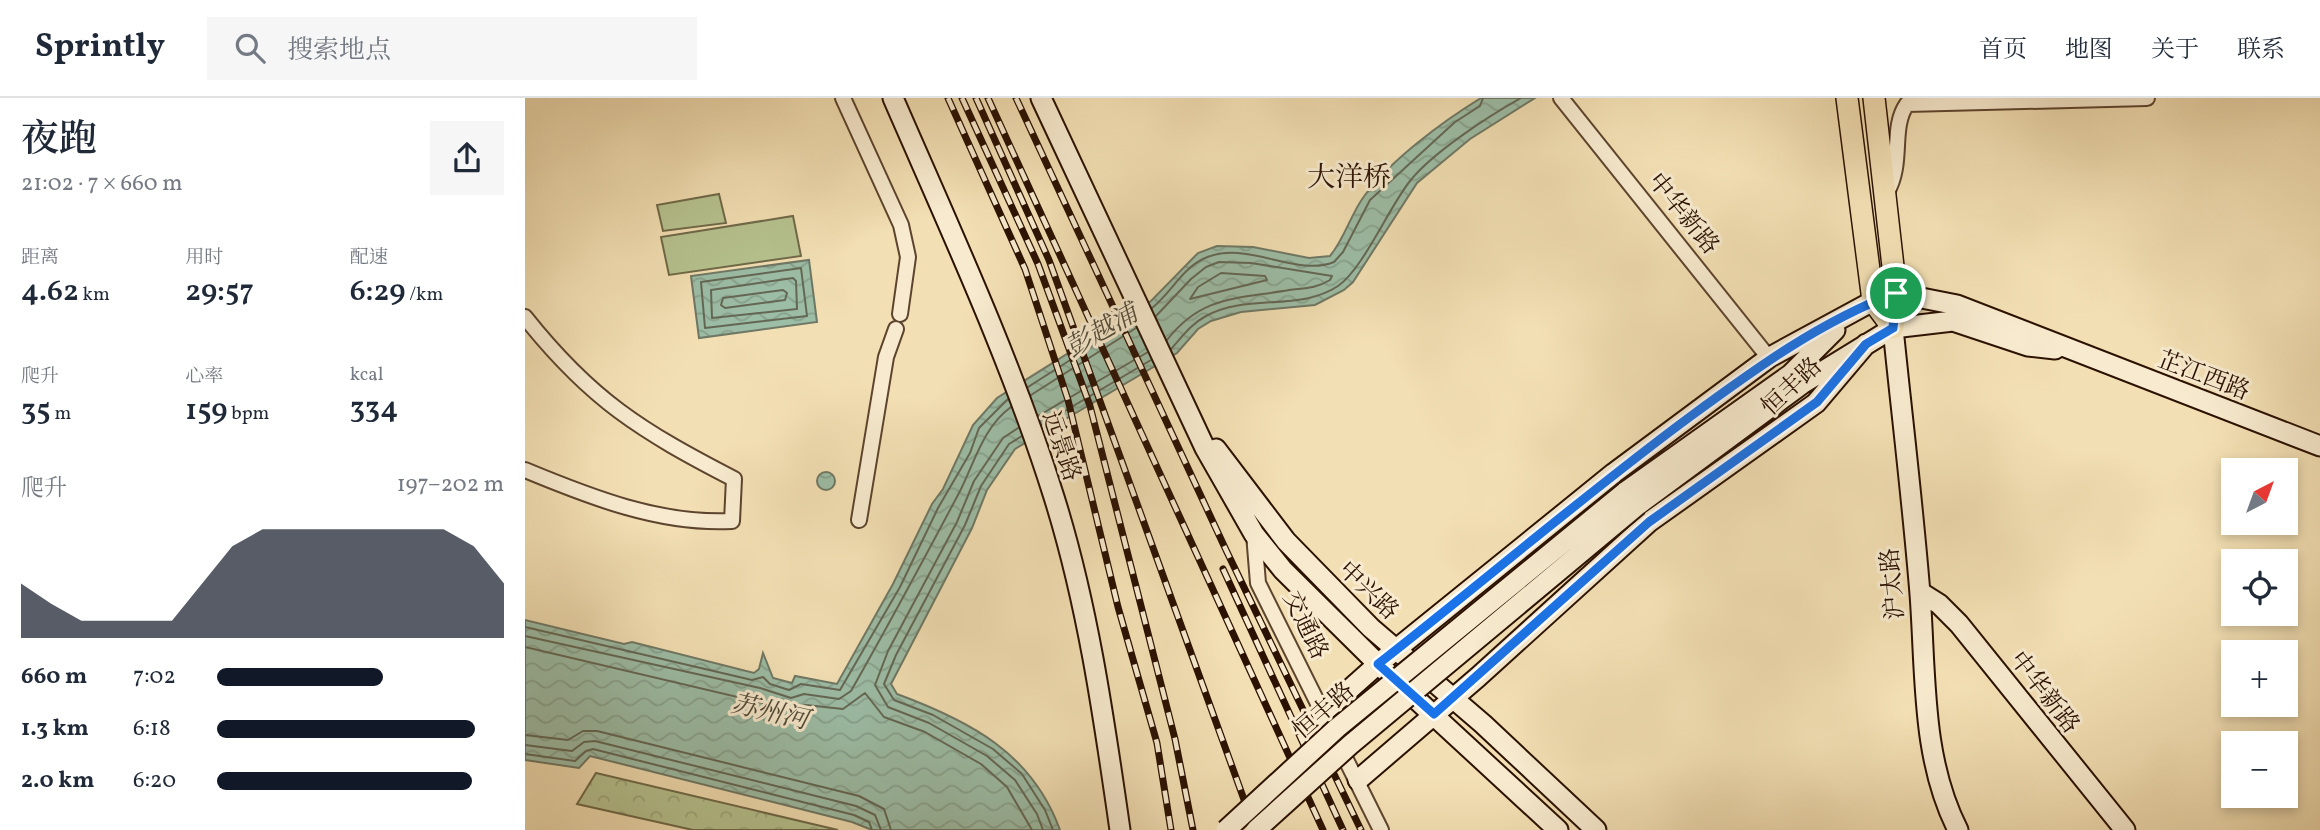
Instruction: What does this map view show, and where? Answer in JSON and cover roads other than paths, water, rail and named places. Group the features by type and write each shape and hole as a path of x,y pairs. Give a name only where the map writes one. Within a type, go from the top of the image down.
{"main road":[{"name":"远景路","path":"893,98 1012,378 1055,498 1085,616 1120,830"},
{"name":"交通路","path":"1041,98 1211,459 1254,534"},
{"name":"沪太路","path":"1847,98 1874,301 1893,328"},
{"name":"沪太路","path":"1874,98 1887,192 1896,293 1893,328 1920,592 1930,738 1937,778 1958,830"},
{"name":"恒丰路","path":"1322,714 1378,664 1614,473 1769,358 1874,301 1896,293"},
{"name":"芷江西路","path":"1896,293 1957,305 2053,340 2070,351 2319,445"},
{"name":"恒丰路","path":"1226,830 1337,728 1791,374 1848,316"},
{"name":"芷江西路","path":"1893,328 1953,321 2028,346 2070,351"},
{"name":"恒丰路","path":"1256,830 1632,498 1802,384 1893,328"},
{"name":"恒丰路","path":"1358,780 1649,522 1817,402 1866,344"},
{"name":"交通路","path":"1203,438 1212,444 1269,520"},
{"name":"中兴路","path":"1269,520 1300,556 1396,650 1453,698 1596,830"},
{"name":"中兴路","path":"1254,534 1283,570 1378,664 1558,830"},
{"name":"中华新路","path":"1920,592 1939,604 1959,624 2125,830"}],"street":[{"path":"843,98 901,225 908,257 898,322 886,357 859,520"},
{"name":"中华新路","path":"1561,98 1769,358"},
{"path":"1887,192 1895,177 1900,119 1906,104 2147,98"},
{"path":"525,317 576,377 610,407 687,456 734,479 732,521 696,523 584,495 525,470"},
{"name":"交通路","path":"1254,534 1258,583 1381,830"}],"water":[{"name":"苏州河","path":"1481,98 1535,98 1470,139 1417,183 1353,282 1344,290 1315,305 1241,312 1211,321 1198,329 1177,353 1015,449 987,490 972,528 891,684 897,694 924,704 973,729 1015,760 1033,780 1048,803 1060,830 872,830 852,822 590,756 579,768 525,760 525,620 624,644 632,642 754,673 759,669 763,653 773,678 792,683 795,676 837,684 893,584 932,504 943,489 973,425 997,398 1151,301 1198,253 1217,246 1253,247 1309,258 1330,256 1360,202 1376,181 1419,142"},
{"path":"809,260 817,322 699,338 691,276"},
{"path":"826,472 832,475 835,481 832,487 826,490 820,487 817,481 820,475"}],"railway":[{"path":"948,98 1025,269 1068,400 1118,607 1157,743 1171,830"},
{"path":"962,98 1038,264 1090,406 1175,739 1193,830"},
{"path":"976,98 1049,260 1255,830"},
{"path":"988,98 1323,830"},
{"path":"1016,98 1226,550 1361,830"},
{"path":"1223,569 1343,830"}],"district":[{"name":"大洋桥","path":"1349,176"}],"water label":[{"name":"彭越浦","path":"1101,330"}]}
